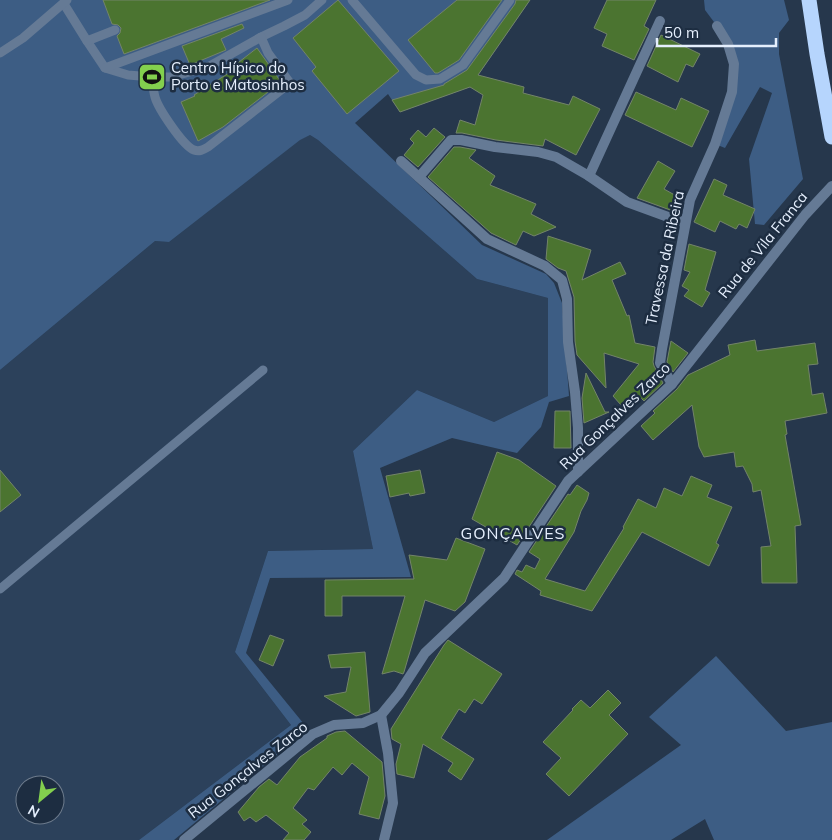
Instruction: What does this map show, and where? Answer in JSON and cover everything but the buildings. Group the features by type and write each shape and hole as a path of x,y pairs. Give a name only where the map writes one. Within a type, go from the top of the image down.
{"highway":[{"path":"800,0 817,54"},
{"path":"809,0 832,137"}],"street":[{"path":"589,176 660,21"},
{"name":"Travessa da Ribeira","path":"672,384 660,364 690,200 715,144 732,92 734,64 728,44 717,26"},
{"path":"419,177 451,140 538,152 556,158 589,176 627,202 686,222"},
{"path":"402,161 487,239 545,266 562,280 567,299 568,342 575,392 578,428 578,472"},
{"name":"Rua de Vila Franca","path":"719,324 804,215 832,186"},
{"name":"Rua Gonçalves Zarco","path":"184,840 313,734 334,725 363,723 381,715 399,693 425,653 504,578 568,481 672,384 719,324"},
{"path":"381,715 394,803 384,840"}],"lane":[{"path":"105,68 288,0"},
{"path":"0,53 23,38 66,2 87,41 105,68 128,75 152,78 171,77 208,67 305,15 322,0"},
{"path":"352,0 416,75 426,80 440,79 463,65 510,0"},
{"path":"87,41 115,30"},
{"path":"152,78 153,90 159,107 182,141 194,150 201,151 290,83 268,52 261,37"},
{"path":"0,589 263,370"}],"shaded area":[{"path":"0,0 530,0 470,87 400,112 388,94 355,123 482,245 546,274 554,283 562,303 569,396 549,402 541,427 517,453 452,438 380,468 411,577 270,578 246,653 308,729 174,840 139,840 291,725 235,652 268,551 373,549 353,451 417,390 494,422 548,396 548,298 477,279 310,135 300,140 169,242 155,241 0,370"},
{"path":"704,0 784,0 789,20 779,33 779,54 803,179 764,225 755,224 749,159 772,93 760,87 725,148 715,144 734,64 717,26 705,10"},
{"path":"310,135 477,279 548,298 548,396 494,422 417,390 353,451 373,549 268,551 235,652 291,725 139,840 0,840 0,370 155,241 169,242 300,139"},
{"path":"716,656 786,731 832,722 832,840 714,840 705,819 671,840 547,840 681,745 649,717"}],"place":[{"name":"Centro Hípico do Porto e Matosinhos","path":"152,77"}],"district":[{"name":"GONÇALVES","path":"513,533"}]}
